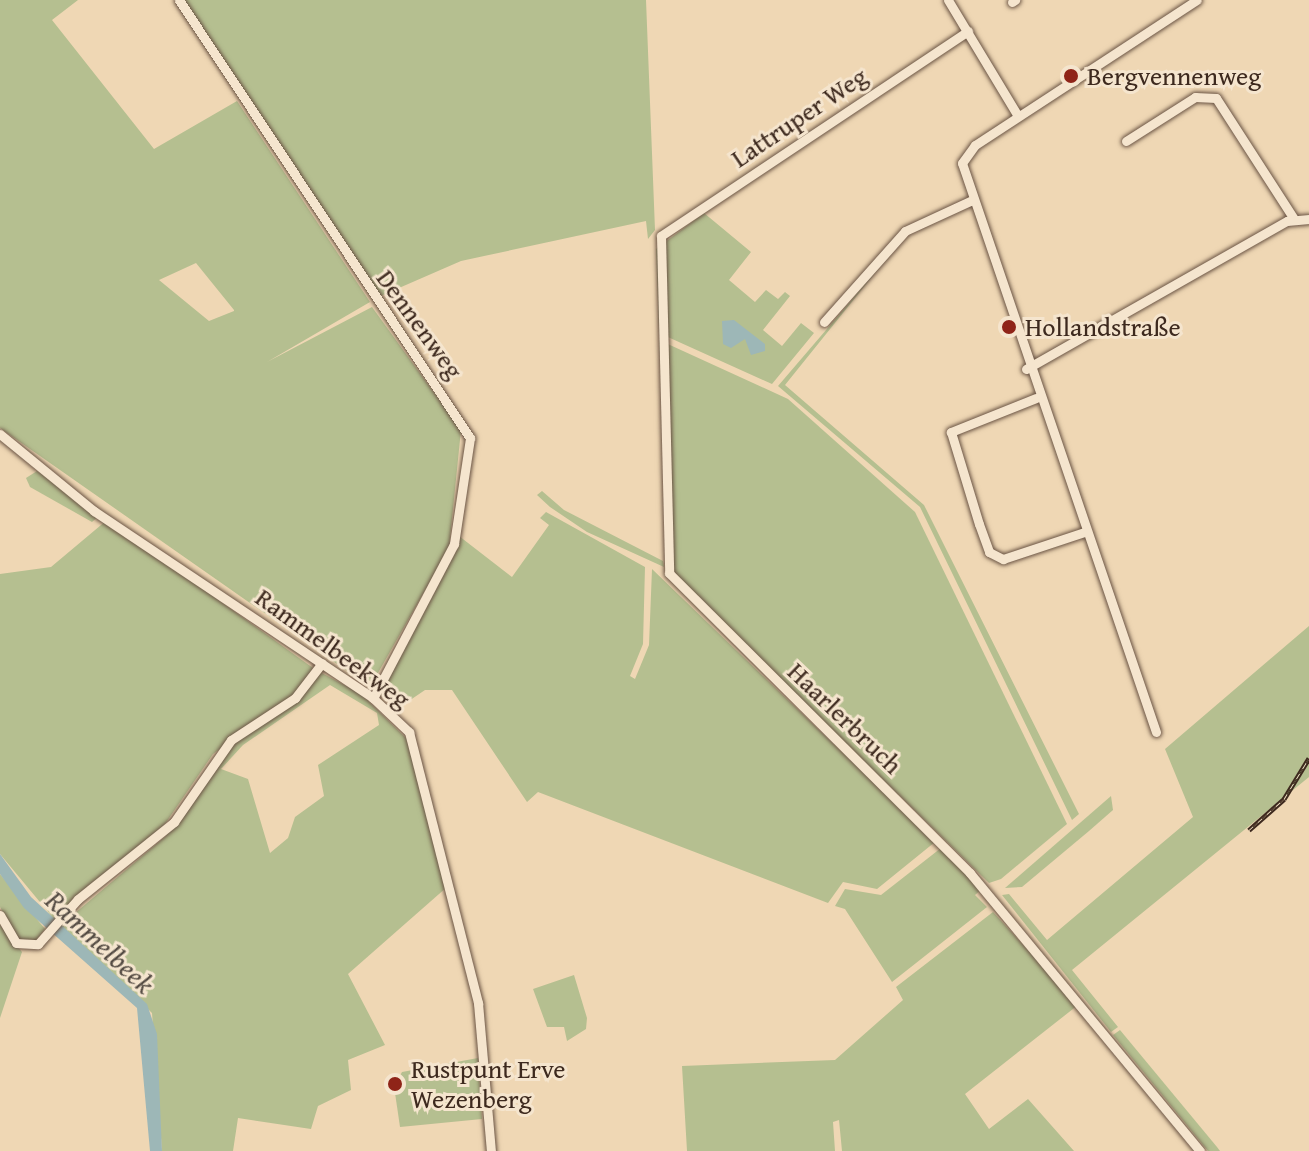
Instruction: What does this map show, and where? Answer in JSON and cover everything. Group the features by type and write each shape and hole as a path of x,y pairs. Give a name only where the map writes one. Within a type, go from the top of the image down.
{"street":[{"name":"Dennenweg","path":"179,0 470,438 454,544 373,698"},
{"path":"948,0 1018,116"},
{"path":"1156,732 1036,398 970,201 965,156 1018,116 1197,0"},
{"name":"Lattruper Weg","path":"658,242 968,31"},
{"path":"1126,141 1195,97 1216,98 1294,219"},
{"path":"824,322 905,231 970,201"},
{"path":"1026,369 1294,219 1309,219"},
{"name":"Haarlerbruch","path":"658,242 672,579 970,873 1200,1151"},
{"path":"1036,398 951,432 975,514 989,552 1003,559 1084,532"},
{"name":"Rammelbeekweg","path":"0,434 94,511 373,698 409,732 425,779 478,1003 491,1151"},
{"path":"0,915 21,946 35,946 164,833 218,754 295,698 322,663"}],"green space":[{"path":"0,0 78,0 52,20 154,149 237,101 370,302 267,362 372,307 461,430 449,548 370,687 0,428","holes":["196,263 234,310 209,321 159,280"]},
{"path":"182,0 646,0 655,230 648,239 646,221 461,261 376,298"},
{"path":"704,213 751,252 729,280 755,302 766,290 778,299 785,292 790,296 763,330 782,346 801,323 814,333 772,384 659,333 656,249"},
{"path":"880,267 785,385 924,505 1079,814 1072,820 920,507 778,386"},
{"path":"659,340 788,399 915,512 1067,824 1001,879 989,883 672,573"},
{"path":"37,471 100,515 92,522 30,487 26,478"},
{"path":"542,491 564,510 663,561 664,567 587,532 550,507 537,495"},
{"path":"546,512 645,567 643,644 630,676 635,679 649,645 652,569 935,842 877,889 843,882 828,903 538,792 527,802 452,690 425,690 397,709 382,687 459,536 512,577 549,525 540,518"},
{"path":"107,520 313,668 294,694 213,754 165,824 54,919 0,854 0,574 51,567"},
{"path":"1309,626 1309,777 1072,970 1118,1027 1111,1032 1002,895 1009,894 1047,940 1193,817 1165,749"},
{"path":"320,672 361,694 410,742 447,887 348,974 385,1045 348,1060 351,1090 318,1106 311,1129 238,1118 233,1151 162,1151 152,1013 61,925 166,836 227,748","holes":["330,685 377,713 379,725 318,765 324,796 295,817 288,838 270,853 248,779 221,769 243,745"]},
{"path":"1111,796 1113,810 1089,831 1022,887 1005,888"},
{"path":"941,848 982,889 975,895 987,907 892,982 845,909 835,906 845,889 881,895"},
{"path":"0,874 45,929 34,943 17,938 0,907"},
{"path":"993,912 1078,1005 965,1094 989,1129 1028,1099 1074,1151 842,1151 839,1120 833,1122 835,1151 687,1151 682,1066 835,1060 903,1000 896,987"},
{"path":"0,925 22,952 0,1018"},
{"path":"574,975 587,1018 586,1029 567,1041 564,1027 547,1027 533,989"},
{"path":"1120,1030 1220,1151 1208,1151 1113,1035"},
{"path":"478,1058 482,1119 400,1127 394,1086 402,1072"}],"water":[{"path":"734,320 765,344 765,351 751,355 745,339 731,348 723,344 722,321"},
{"path":"0,854 31,897 147,1004 157,1034 162,1151 150,1151 137,1008 24,908 0,874"}],"railway":[{"path":"1249,830 1284,799 1309,758"}],"place":[{"name":"Bergvennenweg","path":"1071,76"},
{"name":"Hollandstraße","path":"1009,327"},
{"name":"Rustpunt Erve Wezenberg","path":"395,1084"}],"water label":[{"name":"Rammelbeek","path":"100,942"}]}
